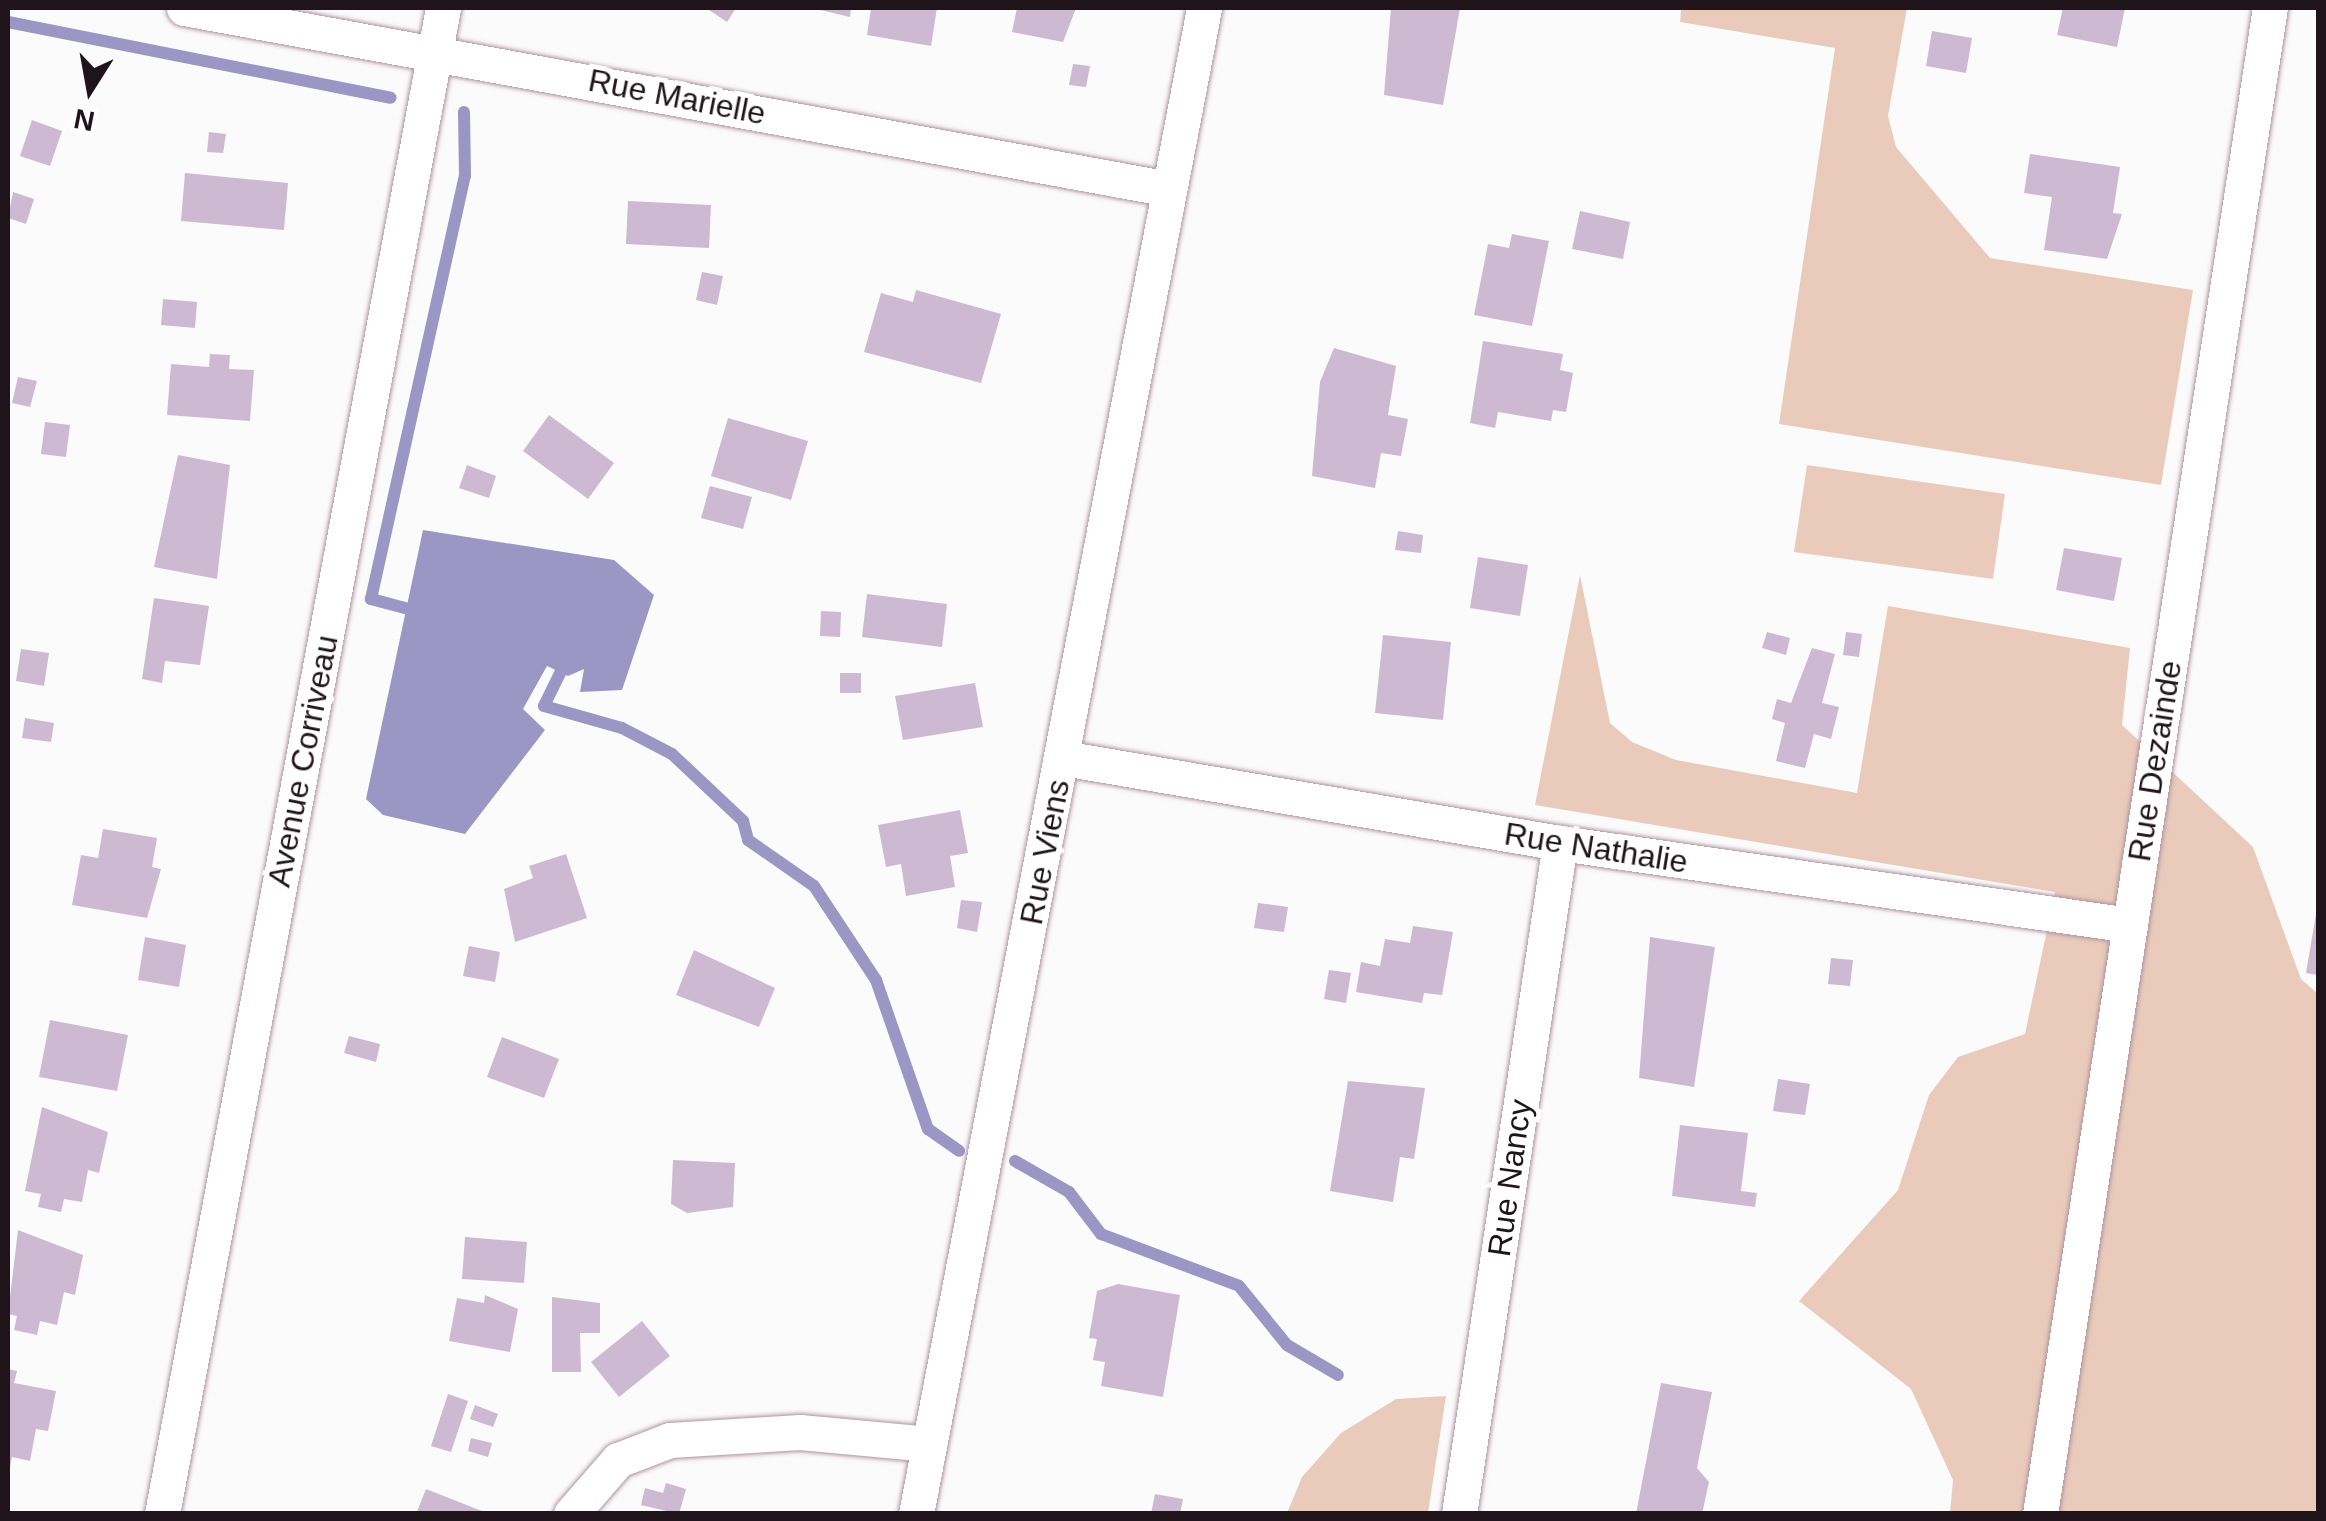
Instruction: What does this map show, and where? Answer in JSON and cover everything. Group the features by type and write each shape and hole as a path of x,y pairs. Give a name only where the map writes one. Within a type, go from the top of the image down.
{"street":[{"name":"Rue Marielle","path":"184,8 1169,189"},
{"name":"Avenue Corriveau","path":"162,1514 443,8"},
{"name":"Rue Viens","path":"916,1514 1204,8"},
{"name":"Rue Dezainde","path":"2040,1514 2270,8"},
{"name":"Rue Nathalie","path":"1063,758 1560,844 2130,925"},
{"name":"Rue Nancy","path":"1459,1514 1560,844"},
{"path":"571,1514 618,1460 670,1440 800,1432 929,1444"}],"shaded area":[{"path":"1681,8 1907,8 1888,116 1896,147 1990,258 2193,290 2161,485 1779,424 1835,48 1680,22"},
{"path":"1807,465 2005,494 1993,579 1794,552"},
{"path":"423,530 614,560 654,595 622,690 580,692 584,669 568,676 547,666 523,709 545,730 465,834 383,815 366,799"},
{"path":"1580,575 1610,723 1632,742 1676,760 1857,793 1888,606 2130,648 2122,725 2253,847 2301,979 2318,994 2318,1513 1950,1513 1953,1480 1911,1389 1799,1301 1898,1190 1929,1095 1958,1057 2025,1034 2055,892 1535,805"},
{"path":"1446,1396 1428,1513 1287,1513 1302,1477 1341,1433 1396,1399"}],"building":[{"path":"706,8 736,8 727,22"},
{"path":"812,8 851,8 850,17"},
{"path":"871,8 937,8 931,46 867,35"},
{"path":"1017,8 1076,8 1063,42 1012,32"},
{"path":"1391,8 1460,8 1443,105 1384,95"},
{"path":"2063,8 2125,8 2117,47 2057,35"},
{"path":"1932,31 1972,38 1966,73 1926,66"},
{"path":"1073,64 1090,66 1086,87 1069,85"},
{"path":"32,120 62,131 50,166 20,156"},
{"path":"209,132 226,134 223,153 207,152"},
{"path":"2030,154 2120,167 2113,213 2122,214 2107,259 2044,250 2052,197 2024,193"},
{"path":"185,173 288,183 284,230 181,221"},
{"path":"13,192 34,199 26,224 8,218"},
{"path":"628,201 711,205 709,248 626,244"},
{"path":"1580,211 1630,222 1623,259 1572,249"},
{"path":"1512,234 1549,241 1532,326 1474,315 1488,244 1509,248"},
{"path":"702,272 723,276 717,305 696,300"},
{"path":"916,290 1001,314 981,383 864,352 881,293 913,302"},
{"path":"163,299 197,302 195,328 161,325"},
{"path":"1483,341 1563,354 1560,370 1573,373 1566,412 1553,410 1551,421 1498,412 1495,428 1470,423"},
{"path":"1334,348 1396,366 1388,415 1408,419 1401,456 1381,453 1375,488 1312,476 1320,382"},
{"path":"210,354 230,355 229,369 254,370 250,421 167,415 171,364 209,367"},
{"path":"18,377 37,381 30,407 12,403"},
{"path":"549,415 614,463 588,499 523,451"},
{"path":"728,418 808,441 791,500 711,476"},
{"path":"45,422 70,425 66,457 41,454"},
{"path":"178,455 230,465 217,579 154,567"},
{"path":"467,465 496,476 489,498 459,488"},
{"path":"710,486 752,497 743,529 701,518"},
{"path":"1398,531 1423,535 1421,553 1395,550"},
{"path":"2064,548 2122,558 2114,601 2056,590"},
{"path":"1478,557 1528,565 1520,616 1470,608"},
{"path":"867,594 947,604 942,647 862,637"},
{"path":"154,598 209,606 200,665 165,661 162,683 142,679"},
{"path":"821,611 841,612 840,637 820,636"},
{"path":"1767,632 1790,638 1786,655 1762,648"},
{"path":"1846,632 1862,634 1859,657 1843,655"},
{"path":"1383,635 1451,642 1443,720 1375,713"},
{"path":"1812,648 1835,654 1822,703 1839,707 1831,739 1814,734 1805,768 1776,761 1785,723 1772,719 1777,699 1791,703"},
{"path":"21,649 49,653 44,686 16,681"},
{"path":"840,673 861,673 861,693 840,693"},
{"path":"975,683 983,727 903,740 895,696"},
{"path":"25,718 54,723 51,742 22,738"},
{"path":"960,810 968,853 950,856 955,887 906,896 901,864 886,867 878,825"},
{"path":"103,829 157,838 152,867 161,869 147,918 72,905 81,855 98,858"},
{"path":"566,854 587,918 515,942 504,889 533,878 529,866"},
{"path":"961,900 982,902 977,932 957,928"},
{"path":"1258,903 1288,907 1284,932 1254,928"},
{"path":"2318,914 2318,975 2306,973"},
{"path":"1413,926 1453,932 1442,995 1424,993 1422,1003 1356,992 1361,962 1380,966 1385,939 1410,943"},
{"path":"145,937 186,945 179,987 138,980"},
{"path":"1650,937 1715,947 1694,1087 1639,1078"},
{"path":"469,946 500,952 495,982 463,976"},
{"path":"694,950 775,988 759,1027 676,995"},
{"path":"1831,958 1853,960 1850,986 1828,984"},
{"path":"1329,970 1351,973 1346,1003 1324,999"},
{"path":"50,1020 128,1035 117,1091 39,1077"},
{"path":"349,1036 380,1044 376,1062 344,1053"},
{"path":"502,1037 559,1059 544,1098 487,1077"},
{"path":"1778,1079 1810,1084 1805,1115 1773,1111"},
{"path":"1348,1081 1425,1088 1414,1159 1400,1157 1393,1202 1330,1191"},
{"path":"42,1107 108,1132 99,1173 88,1170 82,1202 64,1199 61,1212 38,1207 41,1194 25,1191"},
{"path":"1680,1125 1748,1133 1741,1191 1757,1193 1755,1207 1672,1196"},
{"path":"673,1160 735,1163 733,1207 687,1213 671,1204"},
{"path":"18,1230 83,1255 75,1295 64,1292 57,1325 40,1321 37,1335 14,1330 17,1316 8,1314"},
{"path":"465,1237 527,1242 524,1283 462,1279"},
{"path":"1118,1284 1180,1295 1163,1397 1101,1386 1105,1362 1093,1360 1097,1339 1089,1338 1097,1291"},
{"path":"485,1295 518,1309 510,1352 449,1341 457,1298 484,1303"},
{"path":"552,1297 600,1303 600,1333 580,1333 581,1372 552,1372"},
{"path":"642,1321 670,1356 619,1397 591,1362"},
{"path":"8,1369 17,1371 14,1383 56,1391 48,1431 36,1429 30,1461 12,1457 9,1472"},
{"path":"1661,1383 1712,1392 1697,1468 1709,1482 1702,1514 1636,1514"},
{"path":"448,1394 468,1401 451,1452 431,1446"},
{"path":"475,1405 498,1414 493,1427 470,1419"},
{"path":"471,1438 492,1443 488,1457 468,1451"},
{"path":"666,1483 686,1489 679,1514 641,1505 645,1488 663,1493"},
{"path":"426,1489 487,1513 487,1514 416,1514"},
{"path":"1155,1494 1183,1499 1180,1514 1151,1514"}],"waterway":[{"path":"8,22 391,98"},
{"path":"420,612 371,599 465,176 464,112"},
{"path":"566,661 544,706 622,728 672,754 743,821 748,840 814,886 876,980 928,1129 959,1151"},
{"path":"1015,1161 1069,1192 1101,1234 1239,1286 1287,1345 1338,1375"}]}
